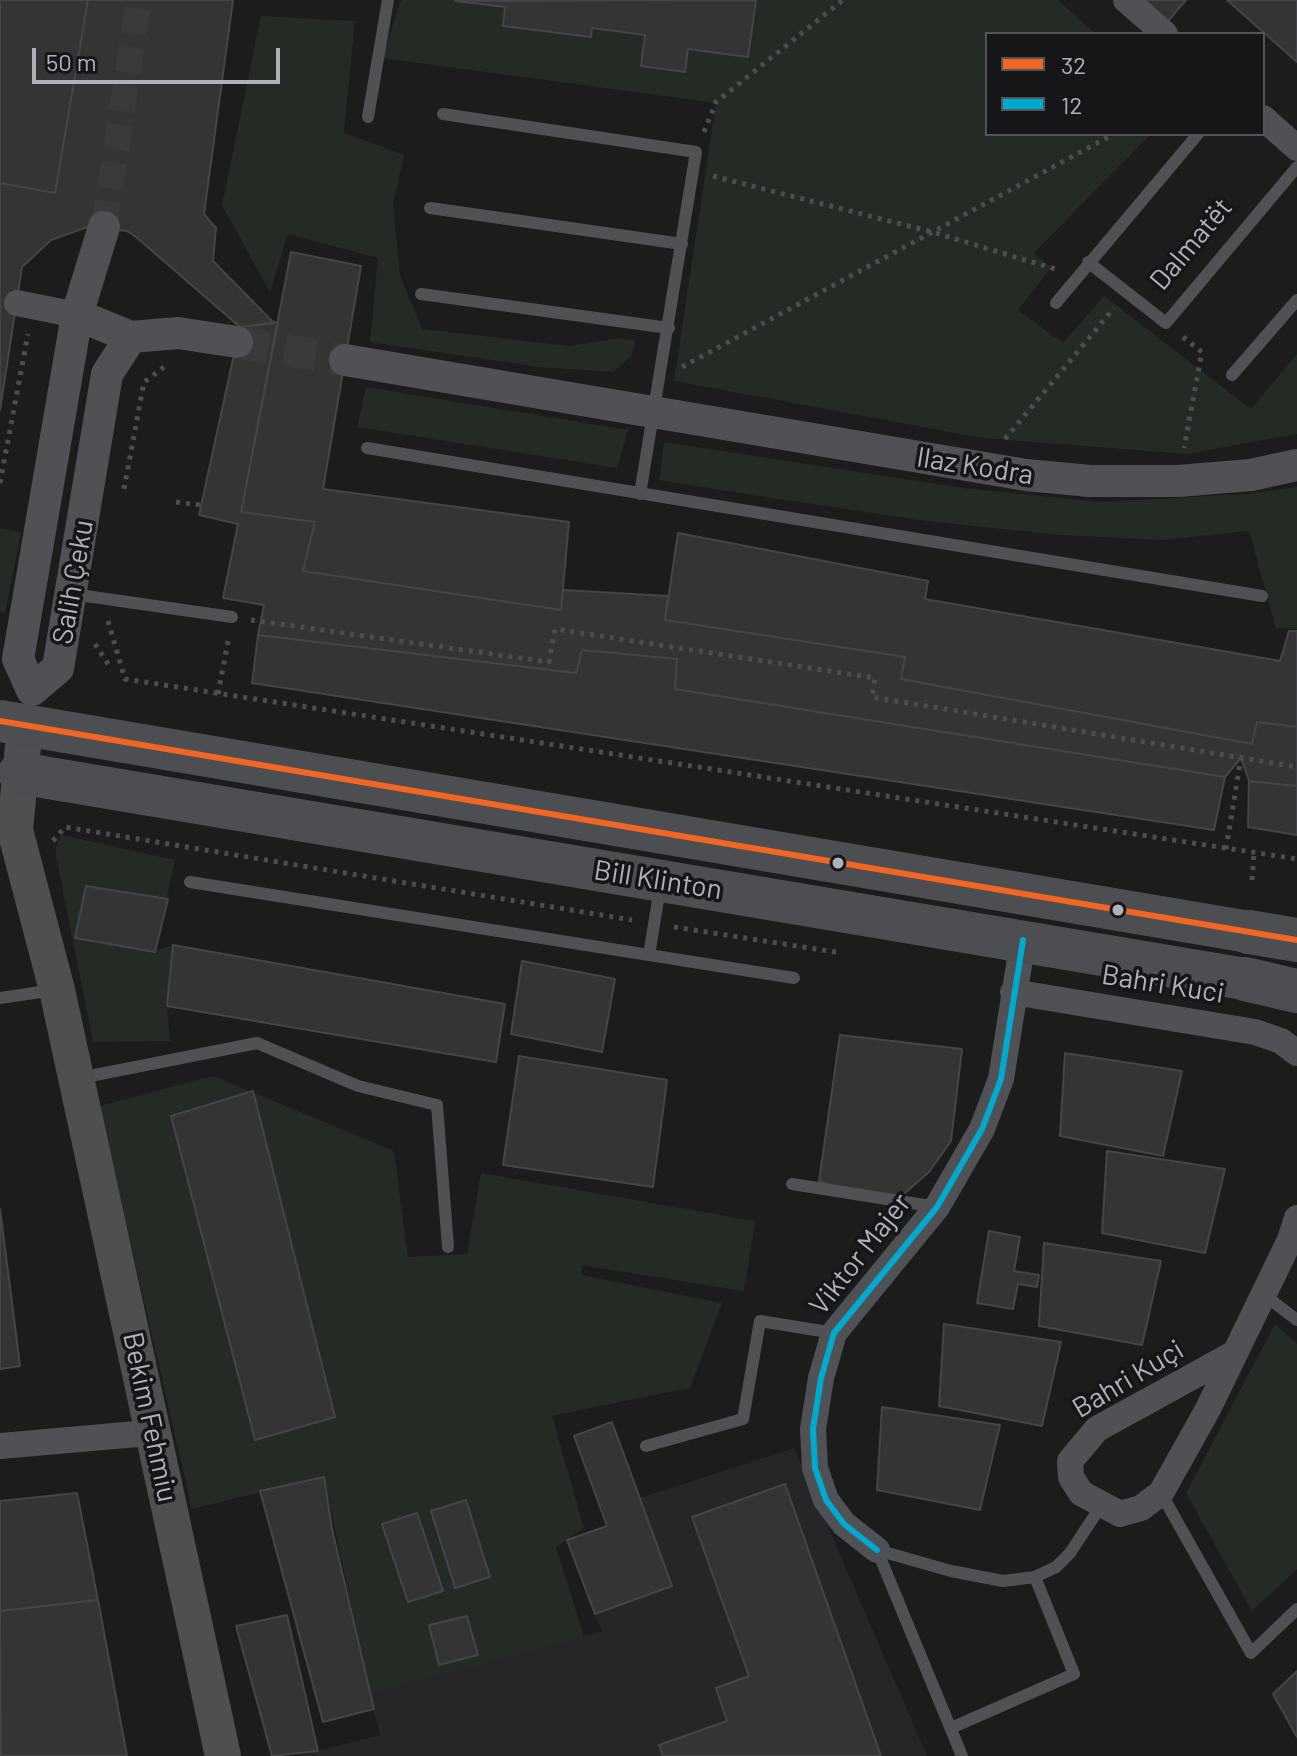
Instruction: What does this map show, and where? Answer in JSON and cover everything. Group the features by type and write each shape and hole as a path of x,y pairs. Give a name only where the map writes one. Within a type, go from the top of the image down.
{"highway":[{"path":"1249,932 1297,932"},
{"name":"Bill Klinton","path":"1249,932 1297,940"},
{"name":"Bill Klinton","path":"1245,979 1297,989"}],"main road":[{"name":"Bekim Fehmiu","path":"19,712 13,772 15,830 77,1079 223,1756"},
{"name":"Bill Klinton","path":"19,712 1249,932"},
{"name":"Bill Klinton","path":"13,772 1245,979"}],"street":[{"path":"1126,0 1163,32"},
{"path":"1265,120 1297,148"},
{"name":"Salih Çeku","path":"19,712 18,659 77,315 104,227"},
{"path":"24,305 77,315 131,337 178,333 237,342"},
{"name":"Salih Çeku","path":"19,712 58,668 89,596 107,374 131,337"},
{"name":"Ilaz Kodra","path":"345,360 657,403 981,467 1090,481 1178,481 1251,475 1297,465"},
{"name":"Viktor Majer","path":"877,1550 844,1524 826,1500 815,1468 813,1429 821,1378 834,1333 937,1207 982,1129 1001,1079 1023,940"},
{"name":"Bahri Kuci","path":"1013,992 1255,1032 1281,1041 1297,1053"},
{"name":"Bahri Kuçi","path":"1235,1353 1097,1429 1070,1461 1071,1477 1081,1493 1120,1514 1141,1508 1161,1493 1181,1462 1235,1353 1297,1218"},
{"path":"0,1446 137,1434 153,1429"}],"lane":[{"path":"368,117 388,0"},
{"path":"443,114 696,152 640,494"},
{"path":"1056,303 1196,136"},
{"name":"Dalmatët","path":"1088,262 1166,323 1297,167"},
{"path":"430,208 682,244"},
{"path":"421,294 669,328"},
{"path":"1232,375 1297,300"},
{"path":"367,448 1262,596"},
{"path":"89,596 232,617"},
{"path":"649,955 661,881"},
{"path":"190,882 794,978"},
{"path":"0,998 57,990"},
{"path":"77,1079 257,1043 358,1086 437,1105 448,1247"},
{"path":"792,1184 937,1207"},
{"path":"1263,1294 1297,1320"},
{"path":"646,1446 743,1419 760,1321 834,1333"},
{"path":"1161,1493 1251,1653 1297,1609"},
{"path":"877,1550 951,1571 1003,1581 1035,1577 1056,1567 1070,1553 1101,1506"},
{"name":"Viktor Majer","path":"877,1550 962,1756"},
{"path":"951,1728 1074,1674 1035,1577"}],"path":[{"path":"696,152 716,102 843,0"},
{"path":"657,403 676,370 936,233 1110,136"},
{"path":"693,171 936,233 1078,275"},
{"path":"981,467 1127,292"},
{"path":"0,483 24,305"},
{"path":"1166,323 1202,352 1178,481"},
{"path":"124,491 144,382 168,363 134,380"},
{"path":"176,502 201,505"},
{"path":"89,596 91,637 110,667"},
{"path":"89,596 111,637 125,679 1297,859"},
{"path":"218,694 232,617"},
{"path":"261,622 549,662 555,629 875,678 872,697 1297,767"},
{"path":"1226,849 1241,758"},
{"path":"54,838 65,827 850,954"},
{"path":"1252,880 1254,853"}],"shaded area":[{"path":"401,0 1058,0 1094,32 985,32 985,136 1149,136 1034,253 1051,268 1018,310 1063,343 1104,296 1251,409 1297,354 1297,434 1187,454 983,438 674,381 716,103 382,58"},
{"path":"261,16 355,21 344,133 404,155 393,204 400,276 422,329 570,346 622,338 636,341 631,356 613,372 540,367 370,342 378,258 288,234 270,292 222,205"},
{"path":"366,387 628,430 617,468 357,427"},
{"path":"664,442 963,488 1100,502 1246,494 1297,487 1297,629 1276,628 1249,531 1163,540 1061,535 926,521 746,494 659,480"},
{"path":"0,528 21,533 5,613 0,612"},
{"path":"61,835 175,860 155,951 173,945 167,1006 170,1041 93,1042 55,850"},
{"path":"213,1076 394,1151 408,1257 467,1254 481,1173 755,1221 744,1291 581,1265 582,1275 722,1303 690,1388 552,1416 584,1528 556,1547 584,1637 370,1695 324,1477 192,1509 99,1106"},
{"path":"1275,1324 1297,1344 1297,1569 1252,1611 1186,1493"},
{"path":"794,1448 927,1756 298,1756 380,1735 370,1695 602,1631 595,1614 672,1586 640,1498"}],"building":[{"path":"0,0 88,0 55,193 0,183"},
{"path":"88,0 233,0 204,214 216,228 213,261 274,323 240,327 127,231 87,227 51,240 22,267 0,410 0,183 55,193"},
{"path":"756,0 748,57 688,49 685,72 641,66 645,35 592,28 591,37 503,26 505,7 455,1"},
{"path":"1145,0 1186,0 1168,21"},
{"path":"1227,0 1297,0 1297,62"},
{"path":"291,252 361,266 323,489 569,522 561,610 303,571 315,522 241,512"},
{"path":"278,322 241,512 315,522 303,571 561,610 563,590 668,596 665,620 905,657 901,679 1252,744 1257,722 1297,727 1297,786 1249,781 1241,758 1225,777 675,689 677,659 582,650 576,673 258,635 264,605 223,598 238,524 199,515 240,327"},
{"path":"678,533 928,581 925,599 1280,661 1289,631 1297,631 1297,727 1257,722 1252,744 901,679 905,657 665,620"},
{"path":"258,635 576,673 582,650 677,659 675,689 1225,777 1214,830 252,683"},
{"path":"1249,781 1297,786 1297,835 1248,827"},
{"path":"86,886 168,899 155,952 75,938"},
{"path":"173,945 505,1004 496,1062 167,1006"},
{"path":"522,961 615,979 602,1052 511,1034"},
{"path":"840,1035 962,1049 951,1141 929,1172 898,1199 863,1196 819,1181"},
{"path":"1065,1053 1182,1071 1163,1156 1060,1136"},
{"path":"519,1056 667,1080 653,1187 503,1165"},
{"path":"253,1091 335,1417 255,1440 171,1116"},
{"path":"1107,1151 1225,1169 1205,1253 1102,1233"},
{"path":"0,1209 20,1366 0,1369"},
{"path":"989,1231 1020,1237 1014,1271 1039,1275 1037,1287 1018,1284 1013,1309 977,1303"},
{"path":"1044,1243 1161,1261 1142,1345 1039,1326"},
{"path":"944,1324 1061,1342 1042,1426 939,1406"},
{"path":"882,1407 1000,1425 980,1510 877,1490"},
{"path":"612,1422 672,1586 595,1614 567,1540 607,1526 574,1436"},
{"path":"324,1477 332,1529 374,1709 323,1722 260,1491"},
{"path":"785,1484 881,1756 663,1756 659,1745 727,1721 716,1688 749,1676 692,1517"},
{"path":"77,1493 98,1600 0,1611 0,1501"},
{"path":"466,1500 490,1577 455,1588 431,1511"},
{"path":"417,1513 443,1591 408,1602 382,1524"},
{"path":"98,1600 127,1756 1,1756 0,1611"},
{"path":"287,1615 318,1751 272,1756 236,1626"},
{"path":"467,1616 478,1655 439,1665 429,1625"},
{"path":"1297,1671 1297,1737 1273,1694"}],"tunnel":[{"path":"104,227 139,0"},
{"path":"237,342 345,360"}],"transit line":[{"name":"32","path":"0,721 1297,940"},
{"name":"12","path":"877,1550 844,1524 826,1500 815,1468 813,1429 821,1378 834,1333 937,1207 982,1129 1001,1079 1023,940"}]}
